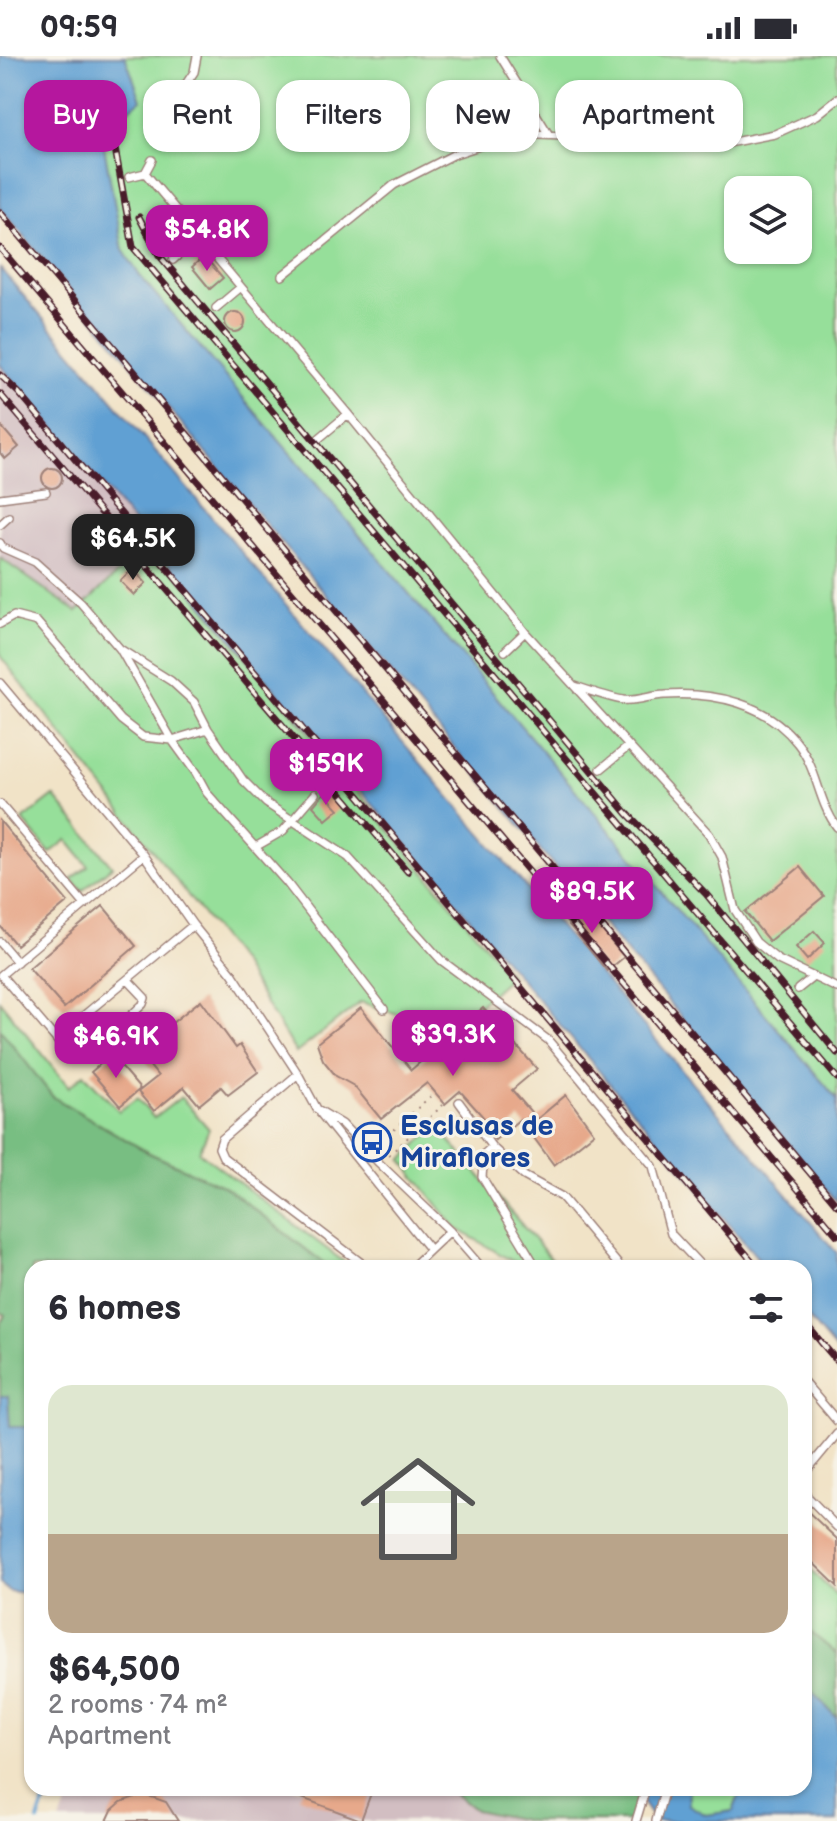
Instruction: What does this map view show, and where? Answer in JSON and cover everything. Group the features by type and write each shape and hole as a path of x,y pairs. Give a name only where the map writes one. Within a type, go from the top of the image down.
{"lane":[{"path":"189,80 194,72 197,56"},
{"path":"500,56 549,135"},
{"path":"282,276 394,185 455,154 516,134 728,143 775,134 817,115 837,99"},
{"path":"129,177 145,173 152,160"},
{"path":"145,173 348,414 525,632 716,845 727,871 730,899 756,942 778,960 837,988"},
{"path":"173,260 198,237"},
{"path":"216,308 241,287"},
{"path":"317,440 348,414"},
{"path":"0,498 46,492"},
{"path":"0,525 9,517"},
{"path":"0,543 3,548 35,562 70,593 120,649 172,740 207,793 257,846 384,1009"},
{"path":"0,624 14,616 37,622 121,720 143,737 172,740 208,729"},
{"path":"505,651 525,632"},
{"path":"120,649 171,681 194,702 208,729 243,780 266,803 348,857 441,960 548,1040 653,1166 671,1234 695,1260"},
{"path":"0,683 144,855 193,925 232,973 298,1074 317,1109 430,1250"},
{"path":"573,686 623,700 663,695 710,695 758,711 784,729 809,759 818,778 823,805 837,827"},
{"path":"601,769 629,746"},
{"path":"257,846 283,831 315,794"},
{"path":"0,804 85,905"},
{"path":"61,1045 1,975 144,855"},
{"path":"128,980 145,998 143,1004 103,1042 99,1045 94,1043 78,1029 77,1021 193,925"},
{"path":"0,942 17,962"},
{"path":"798,989 813,977"},
{"path":"298,1074 222,1139 219,1148 223,1157 358,1260"},
{"path":"459,1102 492,1147 524,1176 562,1197 614,1260"},
{"path":"317,1109 342,1124 475,1260"},
{"path":"492,1147 484,1154 482,1177 532,1260"},
{"path":"419,1260 450,1231"},
{"path":"812,1391 837,1421"},
{"path":"812,1464 837,1434"},
{"path":"812,1501 837,1527"},
{"path":"636,1821 644,1796"},
{"path":"656,1821 663,1796"}],"path":[{"path":"369,1152 433,1094"},
{"path":"379,1163 443,1105"}],"shaded area":[{"path":"0,365 150,542 77,612 0,558"},
{"path":"70,1796 457,1796 475,1810 528,1821 60,1821"}],"green space":[{"path":"125,56 837,56 837,1099 140,276 123,250 105,152 127,152 127,110 141,100"},
{"path":"150,542 511,976 450,1031 361,1002 296,1053 241,963 0,656 0,558 77,612"},
{"path":"54,796 112,866 82,891 72,879 88,866 67,840 50,853 23,820"},
{"path":"0,1001 69,1087 84,1074 119,1111 137,1098 154,1118 181,1097 209,1129 199,1152 341,1260 320,1260 227,1188 149,1153 53,1097 0,1029"},
{"path":"0,1029 53,1097 149,1153 227,1188 320,1260 24,1260 24,1427 9,1428 8,1396 0,1396 0,1326 5,1315 0,1312"},
{"path":"436,1125 552,1260 510,1260 456,1228 402,1160"},
{"path":"812,1572 837,1596 837,1654 812,1634"},
{"path":"812,1634 837,1654 837,1718 812,1692"},
{"path":"457,1796 639,1797 630,1821 528,1821 475,1810"},
{"path":"688,1796 739,1796 733,1811 706,1815 689,1805"}],"water":[{"path":"0,56 125,56 141,100 127,111 127,80 24,80 24,152 105,152 123,250 140,276 837,1099 837,1202 0,208"},
{"name":"Esclusas de Miraflores","path":"0,268 837,1253 837,1352 812,1322 812,1260 759,1260 0,365"},
{"path":"0,1396 8,1396 10,1427 24,1427 24,1593 9,1591 0,1584"},
{"path":"812,1692 837,1718 837,1821 655,1821 638,1796 688,1796 689,1805 706,1815 733,1811 739,1796 812,1796"}],"building":[{"path":"204,256 223,278 210,289 192,267"},
{"path":"231,312 239,312 245,322 239,332 231,332 225,326 225,318"},
{"path":"0,425 19,447 5,459 0,453"},
{"path":"48,468 56,468 62,478 56,488 48,488 42,482 42,474"},
{"path":"133,569 146,583 134,595 120,581"},
{"path":"324,793 339,809 326,820 313,806"},
{"path":"0,821 68,902 16,945 0,926"},
{"path":"800,867 824,896 769,941 745,912"},
{"path":"576,899 624,957 607,971 559,913"},
{"path":"103,906 136,946 64,1008 29,968"},
{"path":"814,931 825,943 807,960 796,947"},
{"path":"201,1000 236,1048 240,1045 258,1072 228,1095 221,1087 199,1105 184,1087 154,1111 138,1092 158,1076 145,1060 154,1052 147,1043"},
{"path":"361,1008 411,1070 483,1008 537,1069 512,1090 537,1119 566,1095 594,1133 554,1165 520,1119 495,1140 482,1123 486,1120 460,1091 445,1104 427,1083 381,1119 354,1086 336,1076 323,1060 317,1043"},
{"path":"111,1055 140,1089 120,1106 91,1072"},
{"path":"812,1516 837,1539 837,1586 812,1562"},
{"path":"149,1796 166,1802 178,1821 107,1821 112,1810 121,1802"},
{"path":"299,1796 370,1796 361,1820"}],"waterway":[{"path":"38,1821 46,1796"}],"railway":[{"path":"116,152 133,247 837,1078"},
{"path":"0,212 837,1205"},
{"path":"139,217 159,255 627,813 706,894 837,1053"},
{"path":"0,248 837,1235"},
{"path":"0,375 19,393 751,1260"},
{"path":"0,394 408,872"},
{"path":"812,1331 837,1361"}],"place":[{"name":"Esclusas de Miraflores","path":"372,1142"}]}
